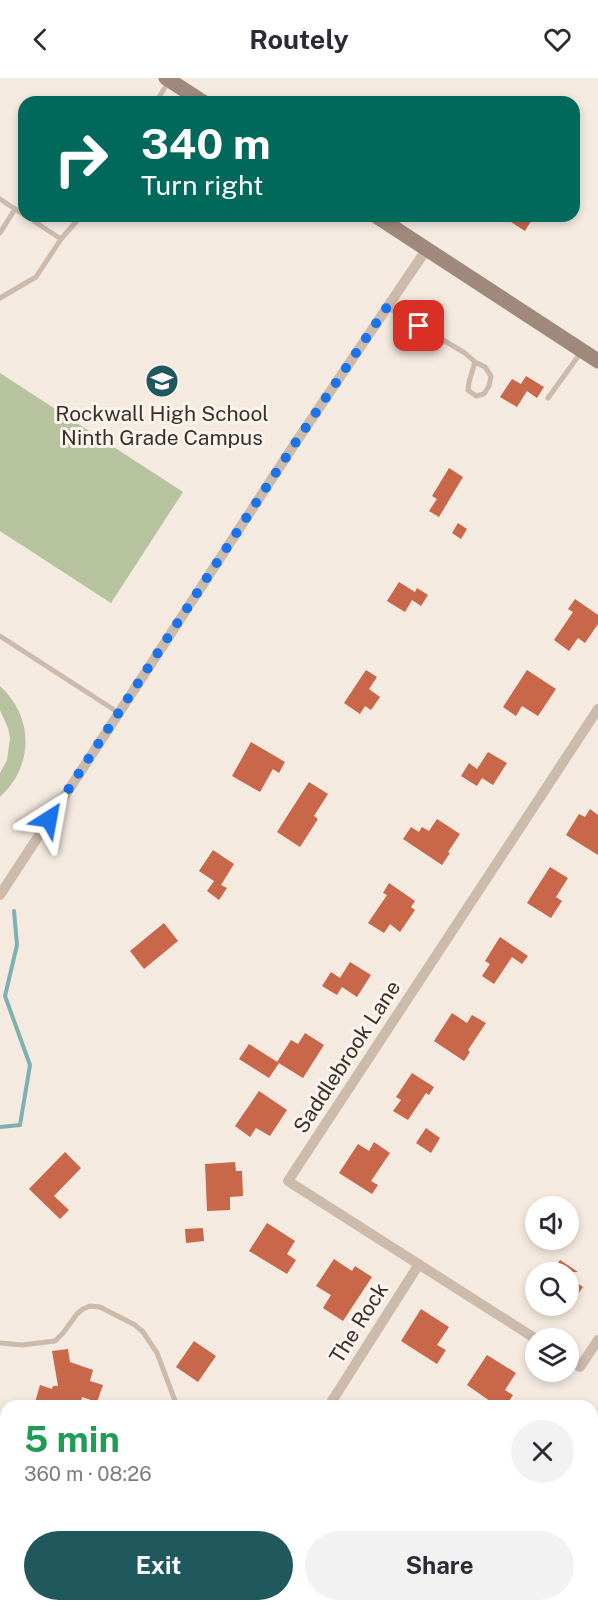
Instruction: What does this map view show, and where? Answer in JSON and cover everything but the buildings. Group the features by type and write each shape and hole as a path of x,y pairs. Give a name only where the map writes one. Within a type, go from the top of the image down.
{"street":[{"path":"168,79 194,96"},
{"path":"385,222 598,361"},
{"path":"0,895 294,445 426,250"},
{"name":"Saddlebrook Lane","path":"525,1332 288,1181 598,709"},
{"name":"The Rock","path":"333,1400 419,1264"},
{"path":"579,1366 598,1340"}],"lane":[{"path":"159,96 168,79"},
{"path":"0,199 18,211"},
{"path":"0,233 15,209"},
{"path":"36,222 61,239"},
{"path":"0,298 36,277 61,239 76,222"},
{"path":"387,307 485,367 491,376 489,386 484,394 476,396 468,390 475,362"},
{"path":"548,398 582,351"},
{"path":"0,636 118,714"},
{"path":"0,1343 22,1345 55,1341 83,1309 90,1306 100,1307 135,1325 143,1332 157,1353 175,1400"}],"green space":[{"path":"0,373 183,492 111,603 0,531"},
{"path":"0,686 11,698 19,712 26,742 19,771 11,785 0,797 0,773 7,760 10,738 0,710"}],"waterway":[{"path":"0,1127 20,1125 30,1065 5,996 17,945 14,911"}],"place":[{"name":"Rockwall High School Ninth Grade Campus","path":"162,381"}],"route":[{"path":"49,819 387,307 419,326"}]}
